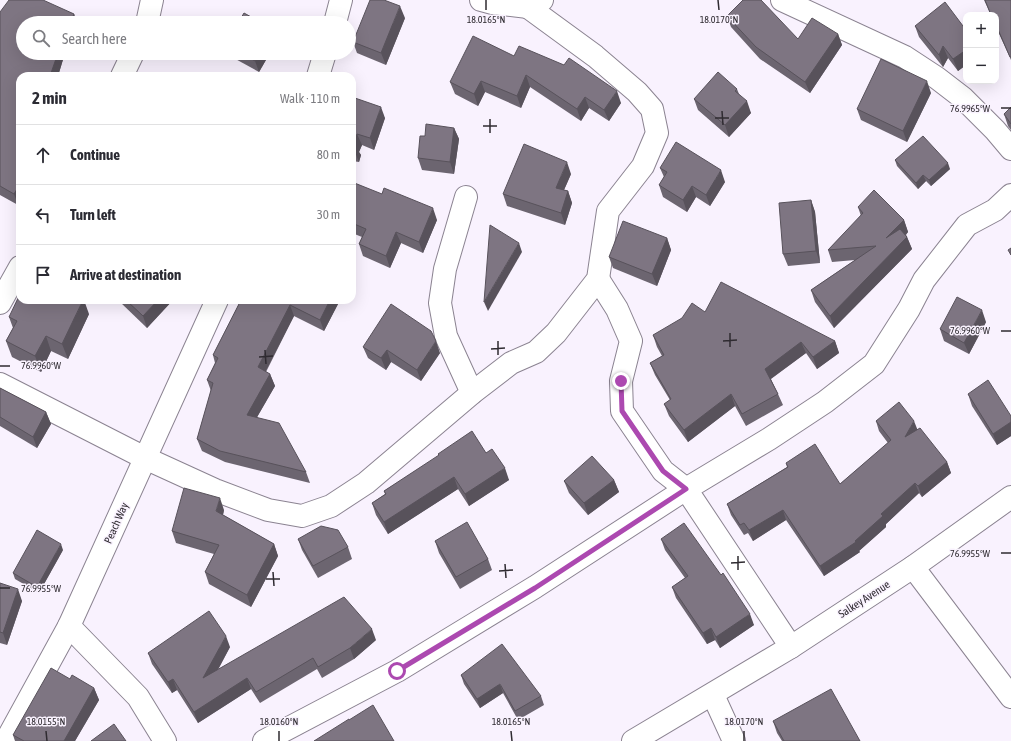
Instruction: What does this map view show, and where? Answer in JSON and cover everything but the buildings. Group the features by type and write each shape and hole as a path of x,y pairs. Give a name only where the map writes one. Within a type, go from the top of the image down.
{"street":[{"path":"149,16 152,0"},
{"path":"337,16 341,0"},
{"path":"0,384 144,458 215,490 268,510 302,516 331,506 366,483 472,393 510,363 536,352 556,333 598,279 608,211 643,166 657,133 652,109 637,92 535,4 492,3 481,0"},
{"path":"782,0 904,57 937,78 963,98 995,130 1011,149"},
{"path":"124,72 130,60"},
{"path":"319,72 323,60"},
{"path":"264,741 397,671 535,588 686,489 769,439 825,402 874,364 909,309 924,280 967,225 995,210 1011,195"},
{"path":"466,197 445,269 440,303 446,336 472,393"},
{"path":"0,304 16,274"},
{"path":"598,279 617,309 631,341 621,381 622,411 663,471 686,489 791,647"},
{"name":"Peach Way","path":"6,741 70,626 144,458 215,304"},
{"name":"Salkey Avenue","path":"633,741 713,695 791,647 913,567 1011,497"},
{"path":"913,567 1011,698"},
{"path":"70,626 138,697 165,741"},
{"path":"713,695 734,741"}],"route":[{"path":"397,671 535,588 686,489 663,471 622,411 621,381"}]}
